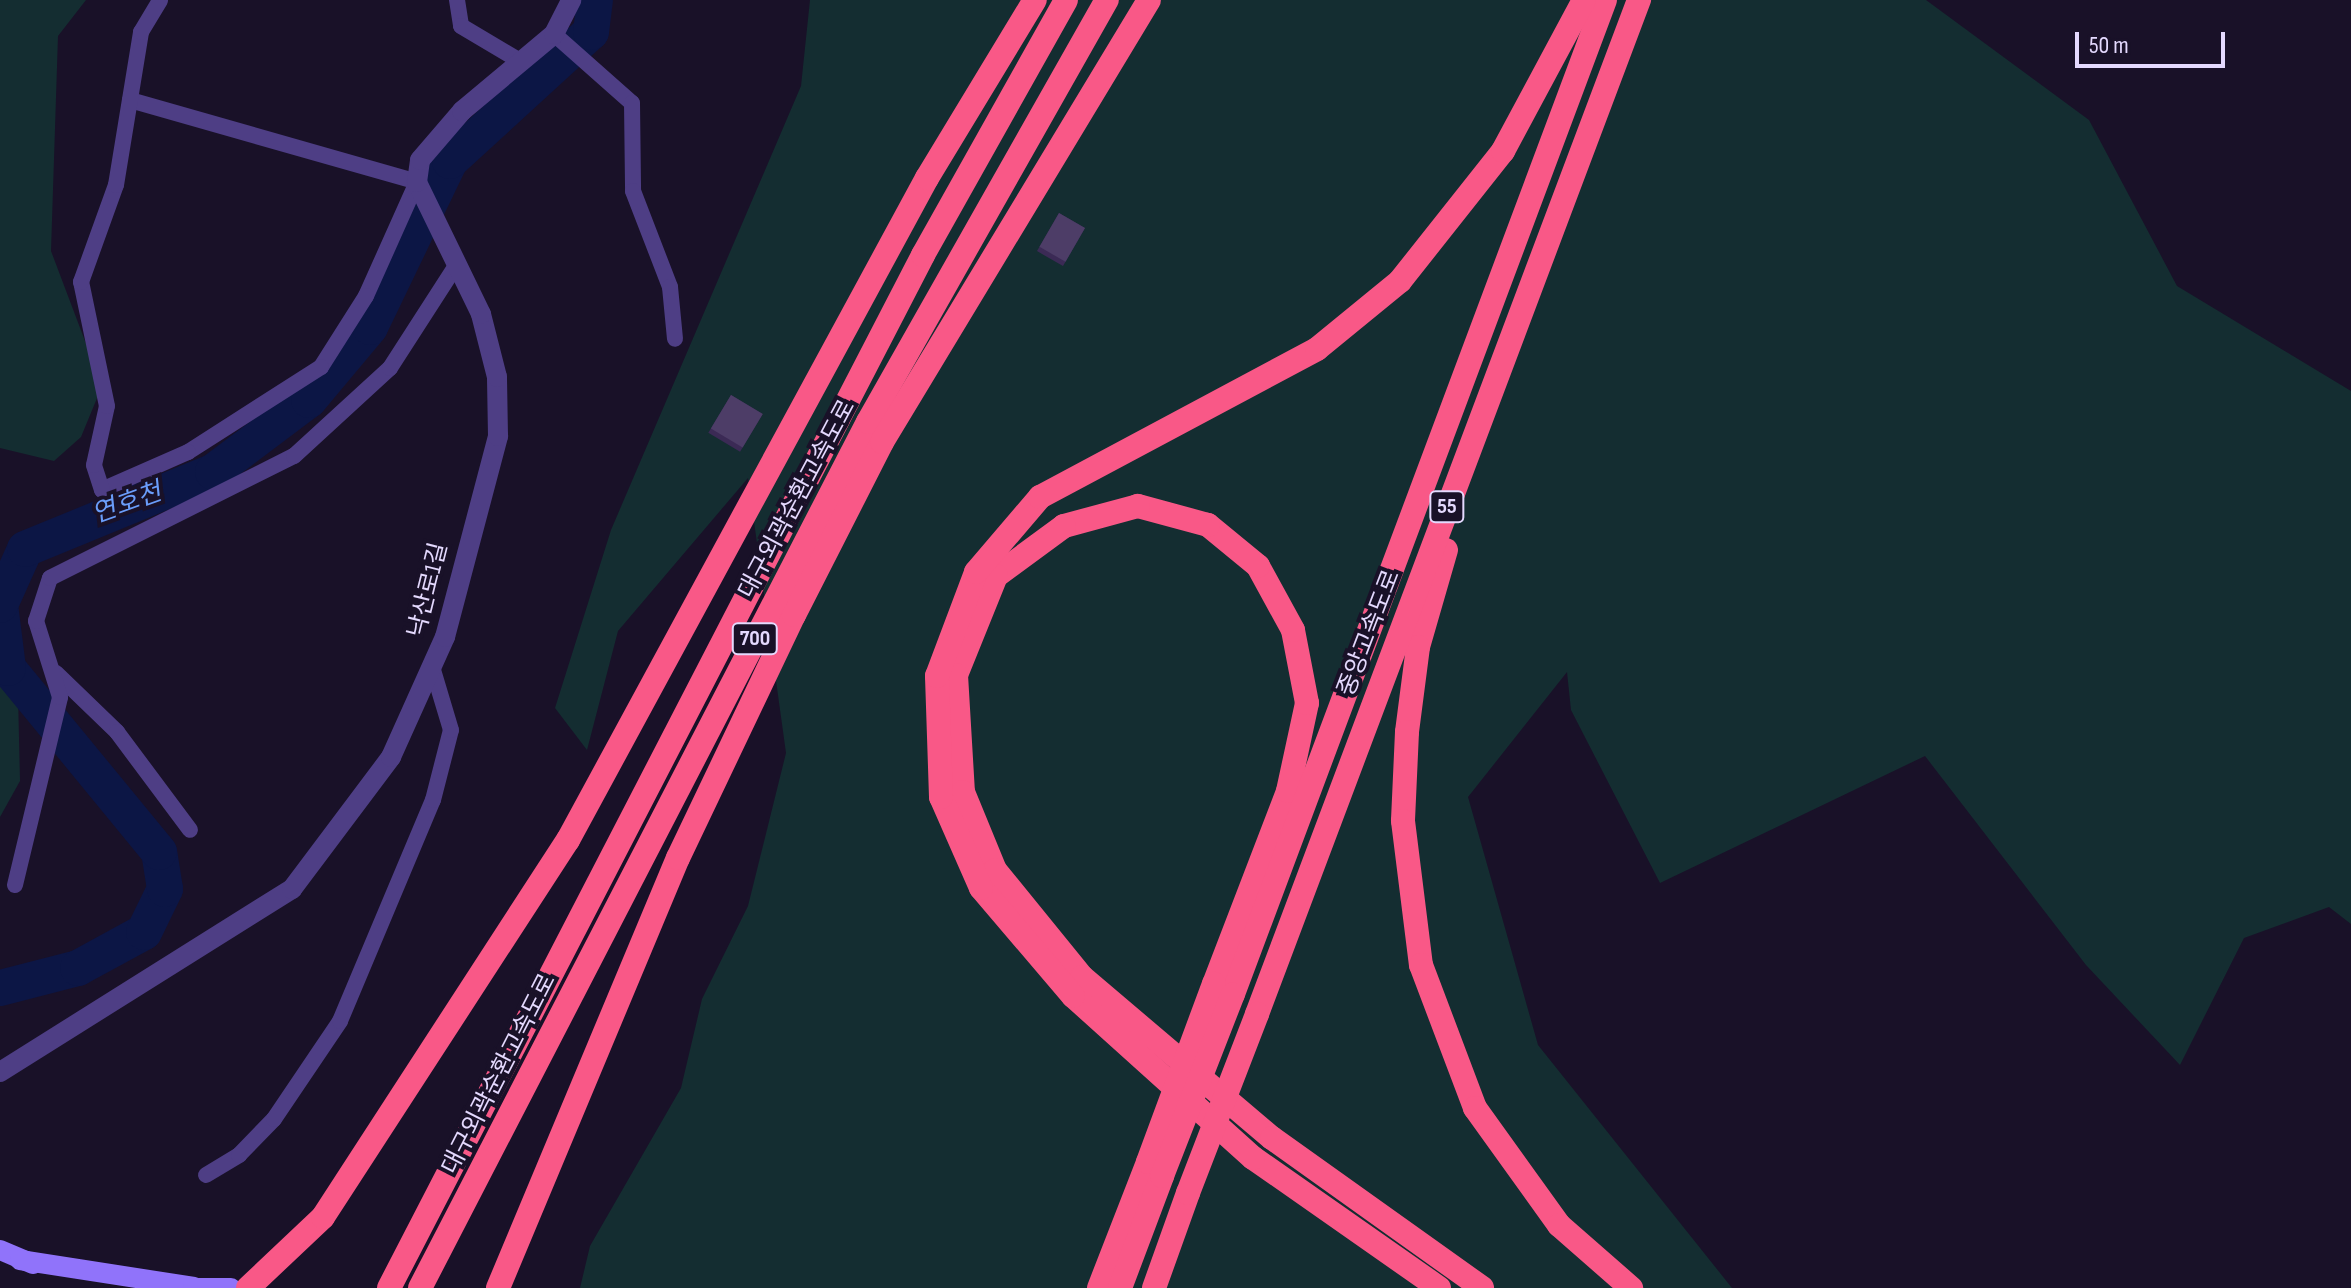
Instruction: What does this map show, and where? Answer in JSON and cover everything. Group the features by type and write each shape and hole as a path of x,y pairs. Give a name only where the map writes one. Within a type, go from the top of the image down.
{"highway":[{"path":"248,1288 323,1217 560,853 927,178 1035,0"},
{"name":"대구외곽순환고속도로","path":"389,1288 923,255 1066,0"},
{"name":"대구외곽순환고속도로","path":"420,1288 868,422 1107,0"},
{"path":"498,1288 678,858 794,615 912,391 1149,0"},
{"path":"1439,1288 1253,1158 1073,996 981,888 941,797 937,676 976,572 1040,497 1317,349 1400,281 1503,151 1584,0"},
{"name":"중앙고속도로","path":"1120,1288 1155,1169 1605,0"},
{"name":"중앙고속도로","path":"1154,1288 1639,0"},
{"path":"1492,391 1418,647 1407,732 1403,821 1421,965 1475,1108 1559,1225 1631,1288"},
{"path":"1224,989 1288,791 1307,703 1293,630 1258,566 1208,525 1138,506 1064,526 996,576 956,675 963,792 995,870 1082,977 1272,1138 1482,1288"},
{"path":"1099,1288 1155,1169"}],"main road":[{"path":"0,1250 96,1288"},
{"path":"20,1260 193,1288 231,1288"}],"street":[{"path":"160,0 141,32 116,185 81,282 107,406 94,465 102,490 188,452 321,367 366,296 417,182 420,160 441,135 520,61 559,38 571,0"},
{"path":"457,0 461,26 520,61"},
{"path":"559,38 632,103 633,191 670,287 675,339"},
{"path":"130,100 417,182"},
{"name":"낙산로1길","path":"0,1072 292,889 391,757 433,670 498,436 494,364 457,264 417,182"},
{"path":"15,885 60,697 56,673 36,621 50,578 294,456 390,368 457,264"},
{"path":"206,1175 239,1155 274,1119 340,1021 433,800 451,730 433,670"},
{"path":"56,673 117,732 190,830"}],"green space":[{"path":"0,0 86,0 58,36 51,251 102,386 81,437 54,461 0,448"},
{"path":"810,0 1926,0 2089,120 2177,286 2351,391 2351,924 2329,907 2244,938 2180,1065 2086,965 1925,756 1660,883 1571,710 1567,672 1468,797 1538,1045 1732,1288 580,1288 590,1246 681,1088 702,999 748,906 786,753 748,478 618,631 587,750 555,708 611,530 801,86"},
{"path":"0,604 18,694 20,781 0,817"}],"building":[{"path":"1059,213 1085,228 1065,262 1040,247"},
{"path":"731,395 763,414 743,447 711,428"}],"waterway":[{"name":"연호천","path":"0,988 78,968 144,932 165,889 159,852 8,668 0,605 25,549 213,472 309,400 370,327 450,161 591,32 595,0"}]}
